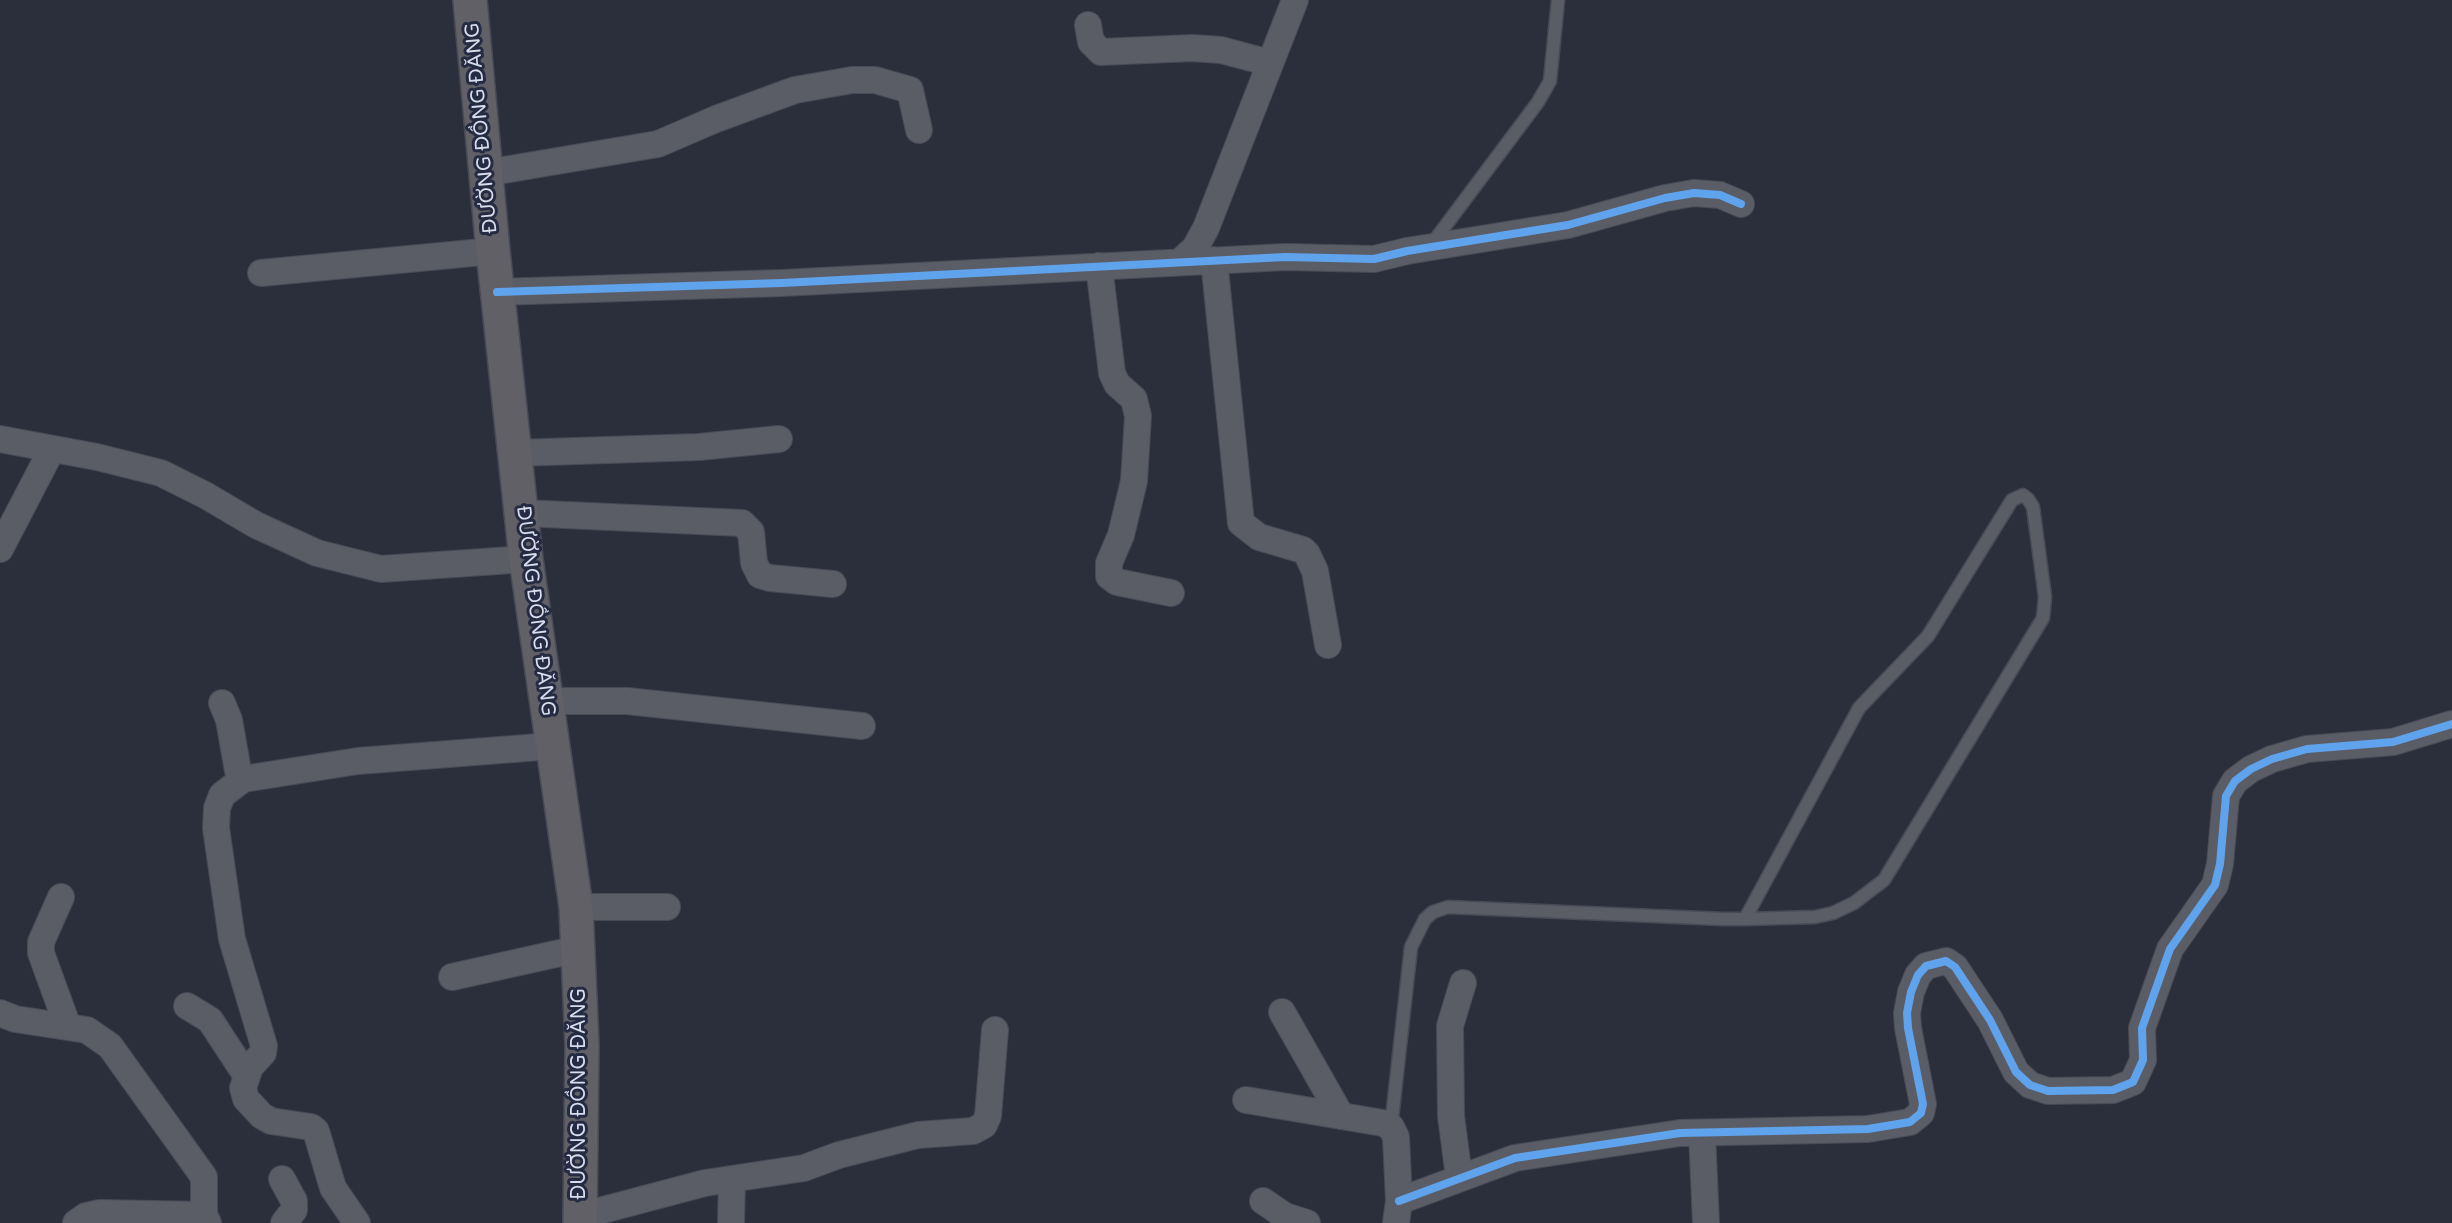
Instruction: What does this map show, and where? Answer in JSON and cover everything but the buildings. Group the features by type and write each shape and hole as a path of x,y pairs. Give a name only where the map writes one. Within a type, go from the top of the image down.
{"main road":[{"name":"ĐƯỜNG ĐỒNG ĐĂNG","path":"470,0 497,292 526,559 576,907 582,1044 580,1220"}],"street":[{"path":"1180,262 1195,248 1206,228 1295,0"},
{"path":"1088,25 1091,42 1101,52 1192,48 1221,50 1270,63"},
{"path":"486,173 658,144 716,119 795,90 852,80 875,80 910,90 920,130"},
{"path":"497,292 782,283 1285,257 1374,259 1429,247 1568,225 1665,198 1694,193 1720,195 1741,204"},
{"path":"261,273 493,251"},
{"path":"1214,260 1241,523 1258,537 1307,554 1315,571 1328,645"},
{"path":"1099,266 1112,373 1117,384 1134,399 1138,416 1134,480 1121,536 1109,564 1109,576 1117,582 1171,593"},
{"path":"0,439 161,473 205,495 256,525 317,553 371,566 398,569 526,559"},
{"path":"515,453 699,447 779,439"},
{"path":"0,549 7,530 52,449"},
{"path":"522,513 742,523 751,532 754,563 760,575 770,579 833,585"},
{"path":"546,701 627,701 862,726"},
{"path":"222,703 229,720 238,771 243,779"},
{"path":"1394,1217 1459,1177 1515,1158 1680,1132 1702,1133 1754,1129 1868,1129 1910,1122 1921,1113 1923,1104 1908,1028 1907,1013 1911,992 1926,966 1946,961 1955,967 1990,1020 2016,1072 2030,1085 2048,1091 2113,1090 2133,1082 2143,1060 2142,1028 2170,948 2215,885 2220,864 2226,796 2235,781 2251,769 2272,759 2307,749 2393,742 2452,724"},
{"path":"357,1223 333,1188 316,1131 311,1127 271,1121 262,1116 246,1099 243,1088 246,1075 264,1046 232,939 216,828 217,807 222,795 243,779 358,761 552,746"},
{"path":"61,897 41,942 41,953 68,1027"},
{"path":"576,907 666,907"},
{"path":"452,977 578,949"},
{"path":"1459,1177 1451,1116 1450,1026 1463,983"},
{"path":"187,1006 210,1020 246,1075"},
{"path":"1282,1012 1341,1116"},
{"path":"0,1013 15,1019 87,1030 98,1035 110,1046 204,1177 206,1219 100,1213 86,1216 76,1223"},
{"path":"580,1220 705,1183 796,1169 839,1155 918,1135 973,1131 984,1125 988,1116 995,1030"},
{"path":"1246,1100 1383,1123 1390,1127 1396,1137 1394,1217"},
{"path":"1702,1133 1706,1223"},
{"path":"282,1179 294,1201 294,1210 284,1223"},
{"path":"731,1223 732,1179"},
{"path":"1263,1200 1285,1216 1306,1223"}],"lane":[{"path":"1429,247 1538,102 1550,81 1558,0"},
{"path":"1390,1127 1411,946 1425,920 1433,912 1448,907 1745,919 1815,917 1833,913 1854,903 1884,880 2043,618 2045,597 2033,507 2023,495 2012,500 1928,636 1859,708 1745,919"}],"cycle path":[{"path":"497,292 782,283 1285,257 1374,259 1407,251 1568,225 1665,198 1694,193 1720,195 1741,204"},
{"path":"1399,1201 1515,1158 1680,1133 1868,1129 1910,1122 1921,1113 1923,1104 1908,1028 1907,1013 1911,992 1918,975 1926,966 1946,961 1955,967 1990,1020 2016,1072 2030,1085 2048,1091 2113,1090 2133,1082 2143,1060 2142,1028 2170,949 2215,885 2220,864 2226,796 2235,781 2251,769 2272,759 2307,749 2393,742 2452,724"}]}
